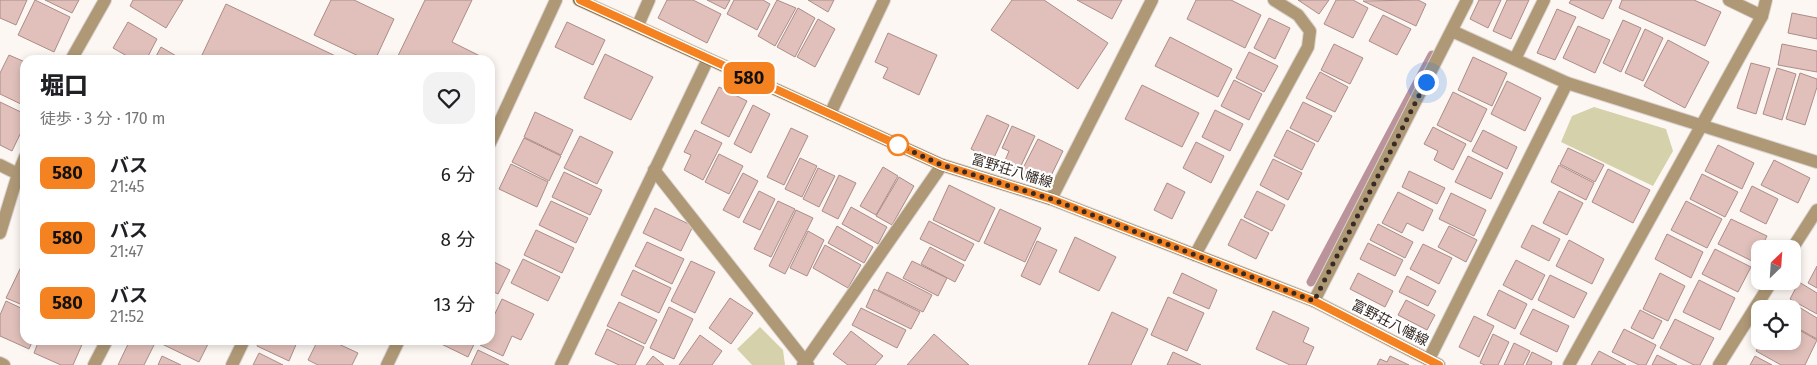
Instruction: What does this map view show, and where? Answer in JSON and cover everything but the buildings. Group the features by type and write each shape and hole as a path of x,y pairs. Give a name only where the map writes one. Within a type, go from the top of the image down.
{"main road":[{"name":"富野荘八幡線","path":"579,0 638,25 708,59 942,165 1051,199 1314,301 1434,362"}],"street":[{"path":"73,55 105,0"},
{"path":"495,132 556,0"},
{"path":"638,25 649,0"},
{"path":"830,114 884,0"},
{"path":"1051,199 1152,0"},
{"path":"1195,254 1308,47 1310,31 1298,15 1274,0"},
{"path":"1314,301 1467,0"},
{"path":"1515,59 1544,0"},
{"path":"1729,0 1762,16"},
{"path":"1570,365 1762,16 1766,0"},
{"path":"1452,31 1567,84 1817,162"},
{"path":"561,365 708,59"},
{"path":"1434,362 1567,84"},
{"path":"0,165 18,174"},
{"path":"654,170 806,364 942,165"},
{"path":"0,233 20,169"},
{"path":"1798,240 1817,210"},
{"path":"1719,365 1766,290"},
{"path":"94,365 104,345"},
{"path":"232,365 242,345"},
{"path":"387,365 397,345"},
{"path":"0,363 4,365"}],"shaded area":[{"path":"1594,107 1666,129 1673,151 1653,186 1561,142 1572,116"},
{"path":"760,327 783,350 785,365 752,365 737,349"}],"waterway":[{"path":"1311,282 1432,55"}],"bus line":[{"name":"580","path":"580,0 942,165 1051,199 1314,301 1439,365"}],"route":[{"path":"898,145 894,143 942,165 1051,199 1314,301 1426,82"}]}
